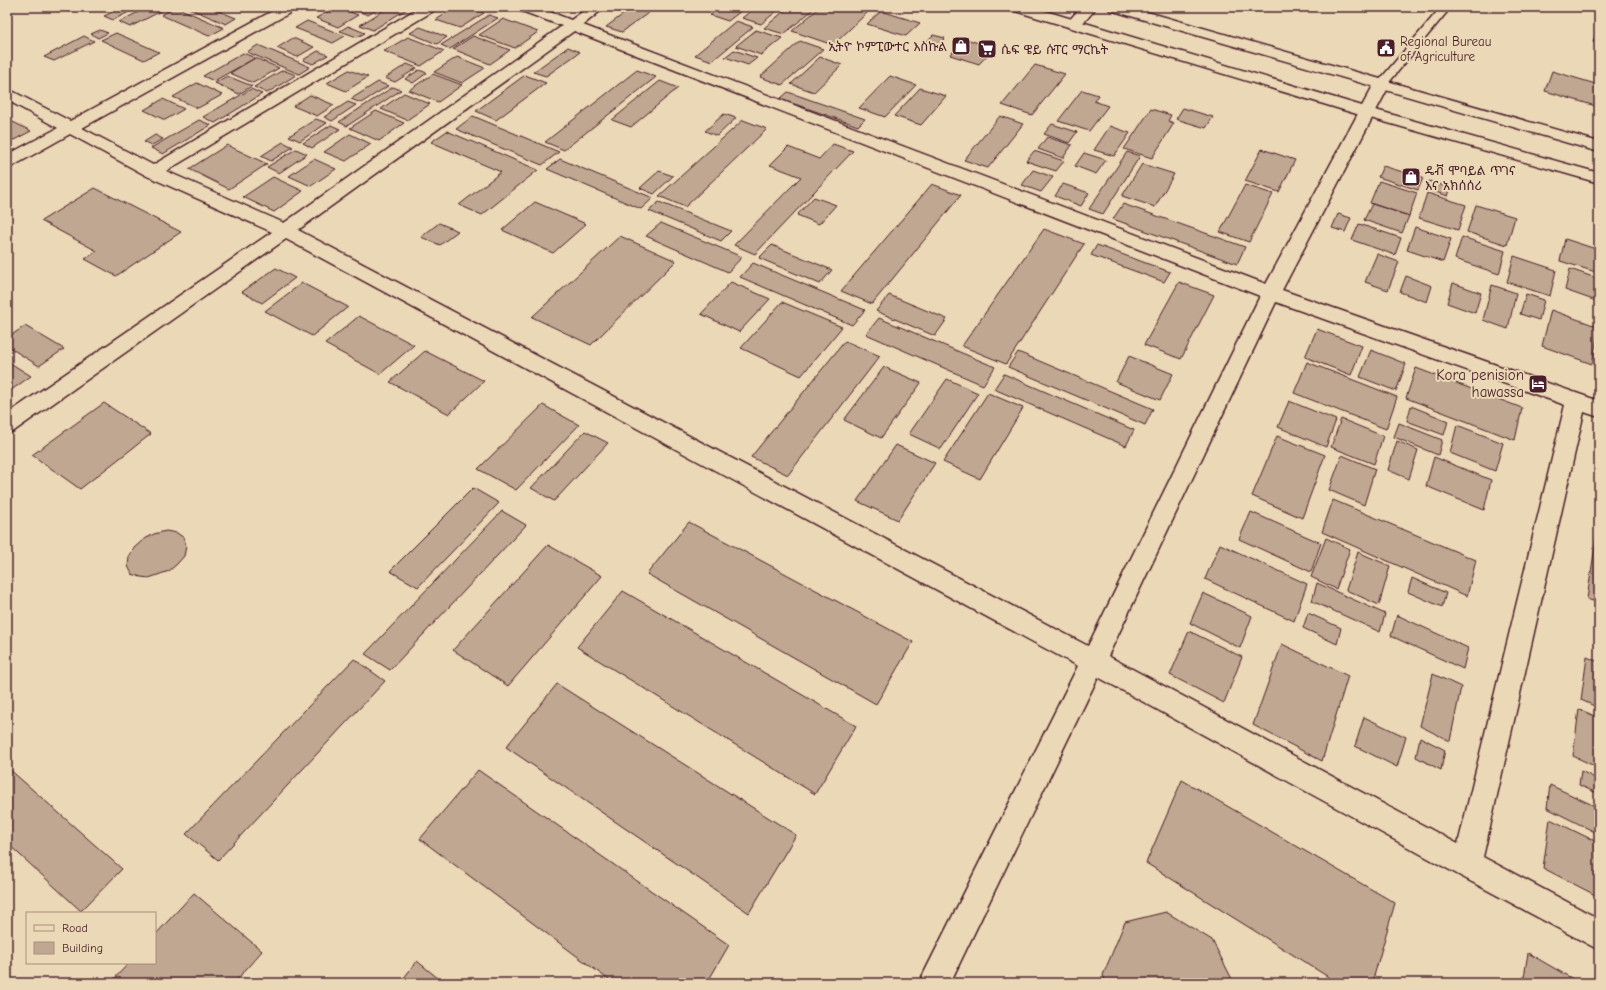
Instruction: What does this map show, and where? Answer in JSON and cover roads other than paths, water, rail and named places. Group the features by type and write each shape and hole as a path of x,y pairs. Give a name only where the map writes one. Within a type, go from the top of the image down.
{"street":[{"path":"7,162 290,7"},
{"path":"153,172 430,7"},
{"path":"524,7 1271,293 1599,409"},
{"path":"7,425 285,231 598,7"},
{"path":"1017,7 1366,112 1599,178"},
{"path":"1073,24 1089,7"},
{"path":"1115,7 1599,147"},
{"path":"934,983 1094,661 1271,293 1382,84"},
{"path":"7,94 153,172 285,231 1094,661 1599,935"},
{"path":"1467,864 1576,400"}],"lane":[{"path":"1382,84 1446,7"}],"place":[{"name":"ኢትዮ ኮምፒውተር እስኩል","path":"961,46"},
{"name":"Regional Bureau of Agriculture","path":"1386,48"},
{"name":"ሴፍ ዌይ ሱፐር ማርኬት","path":"987,49"},
{"name":"ዴቭ ሞባይል ጥገና እና አክሰሰሪ","path":"1411,177"},
{"name":"Kora penision hawassa","path":"1538,384"}]}
